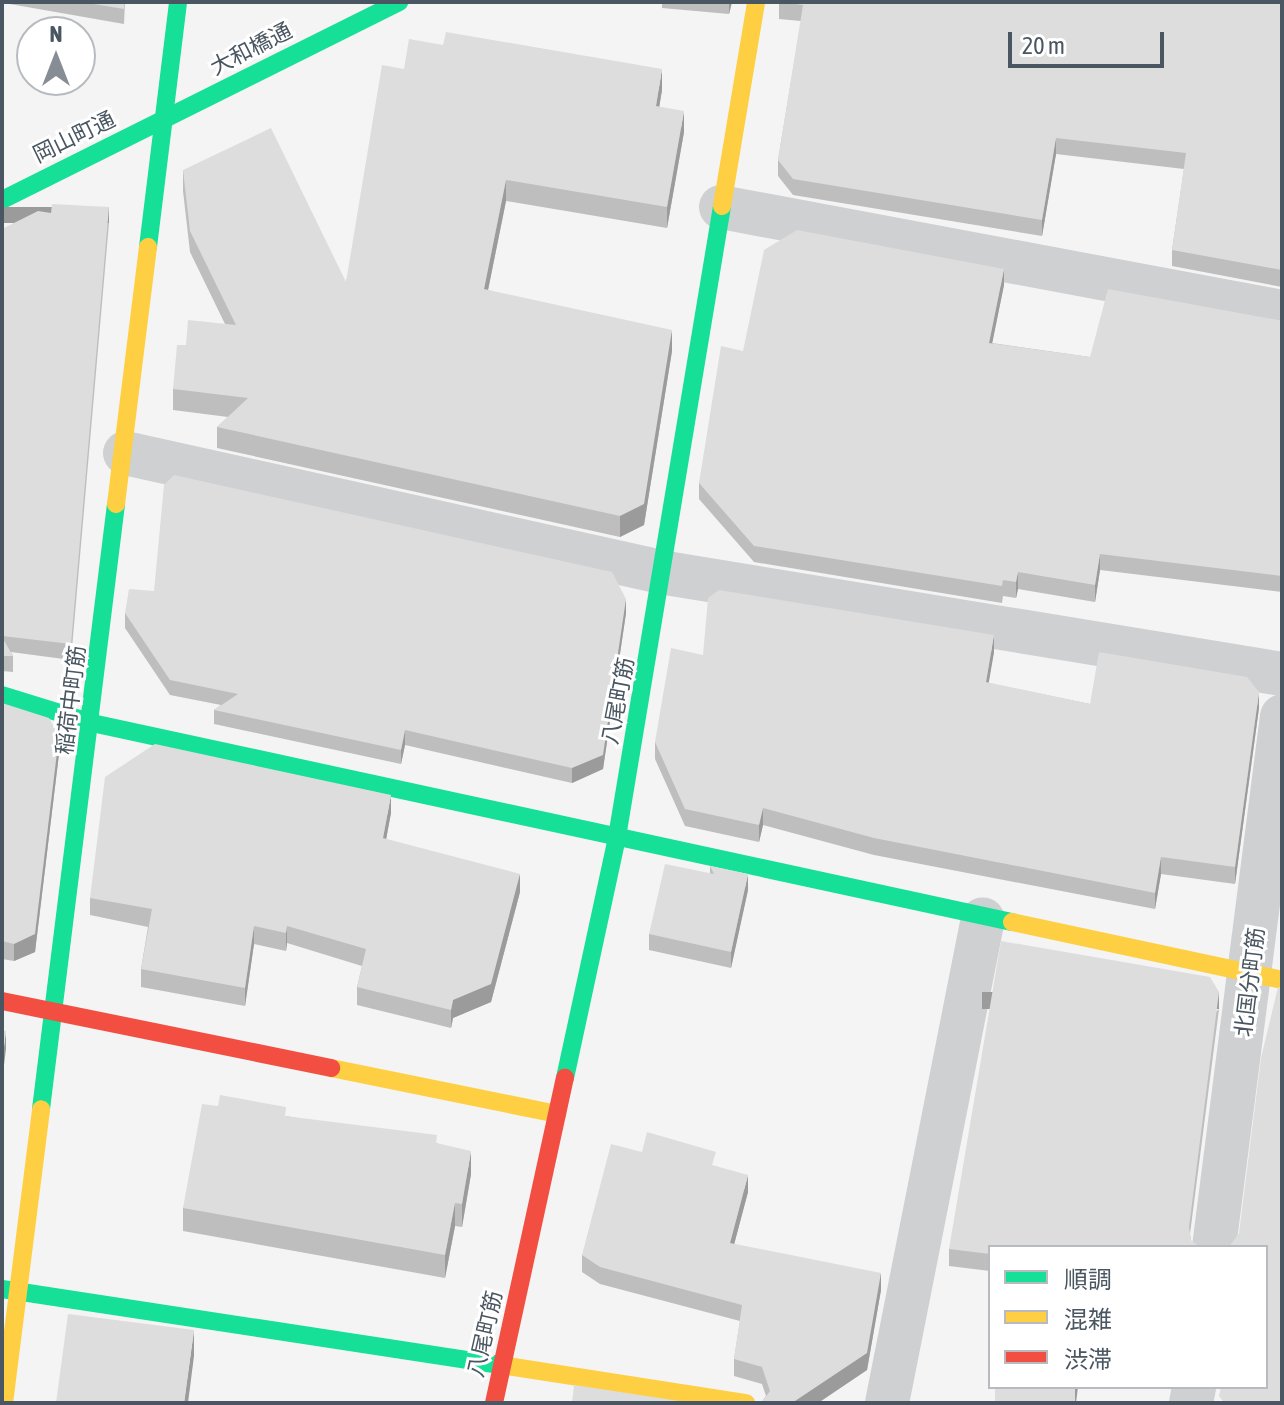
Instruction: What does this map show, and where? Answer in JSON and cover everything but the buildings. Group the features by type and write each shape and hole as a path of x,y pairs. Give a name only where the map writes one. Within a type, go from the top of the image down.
{"street":[{"name":"稲荷中町筋","path":"4,1403 23,1292 168,117 178,2"},
{"name":"大和橋通","path":"168,117 399,2"},
{"name":"八尾町筋","path":"494,1403 617,837 666,573 721,207 756,2"},
{"name":"岡山町通","path":"2,200 168,117"},
{"path":"721,207 1282,312"},
{"path":"125,453 666,573 1282,674"},
{"path":"2,695 92,723 983,919 1267,976"},
{"name":"北国分町筋","path":"1214,1245 1267,976 1282,716"},
{"path":"887,1403 983,919"},
{"path":"2,1001 557,1114"},
{"path":"2,1289 502,1370 746,1403"}],"traffic: fast":[{"path":"148,247 178,2"},
{"path":"2,200 399,2"},
{"path":"565,1078 617,837 722,206"},
{"path":"41,1109 116,504"},
{"path":"2,695 92,723 1012,922"},
{"path":"2,1289 507,1366"}],"traffic: slow":[{"path":"722,206 756,2"},
{"path":"116,504 148,247"},
{"path":"1012,922 1282,980"},
{"path":"331,1068 557,1114"},
{"path":"4,1403 41,1109"},
{"path":"507,1366 746,1403"}],"traffic: jam":[{"path":"2,1001 331,1068"},
{"path":"494,1403 565,1078"}]}
